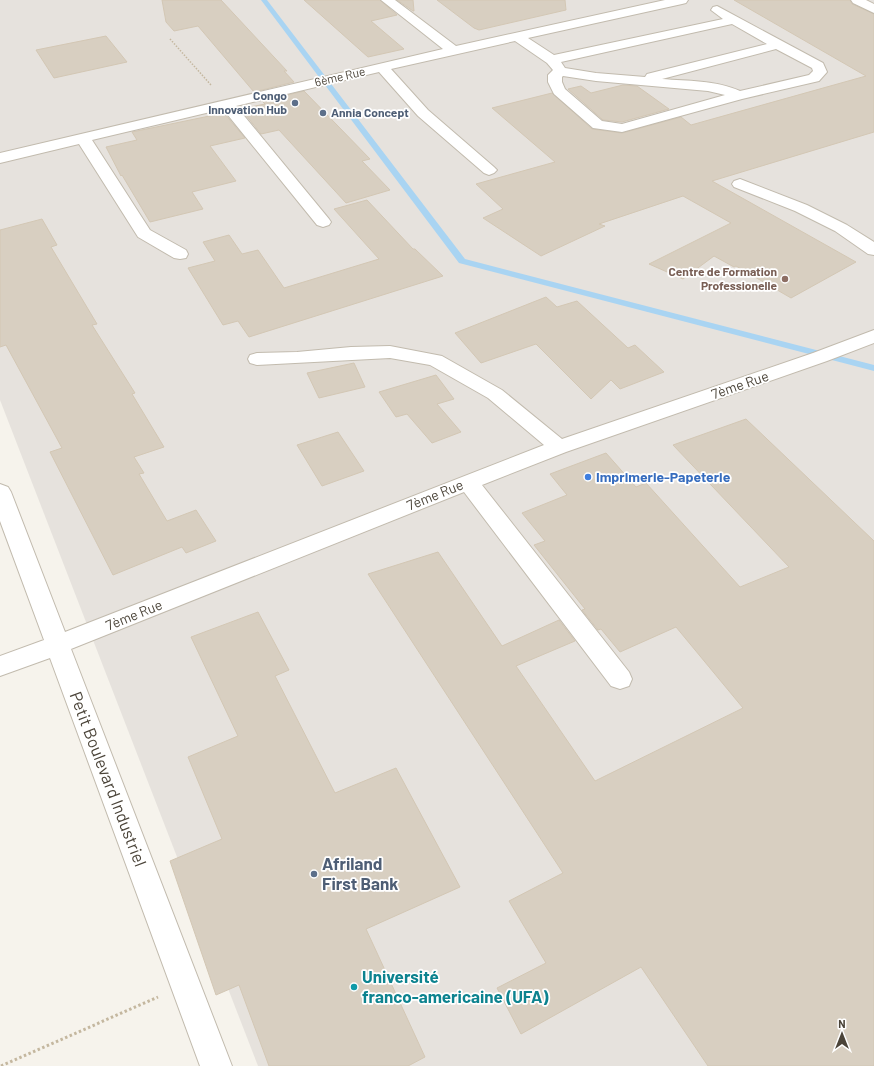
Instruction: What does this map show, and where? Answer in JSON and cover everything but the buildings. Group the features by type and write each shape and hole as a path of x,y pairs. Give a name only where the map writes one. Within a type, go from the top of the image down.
{"street":[{"path":"387,0 454,51"},
{"name":"6ème Rue","path":"0,158 323,80 682,0"},
{"path":"857,0 874,9"},
{"path":"556,65 555,82 559,91 598,125 610,128 622,128 738,96 814,78 820,72 818,66 717,10"},
{"path":"556,65 734,20"},
{"path":"518,37 556,65 596,77 708,87 725,90 738,96"},
{"path":"636,81 778,45"},
{"path":"382,67 423,113 489,170"},
{"path":"227,104 323,222"},
{"path":"83,138 144,233 180,254"},
{"path":"740,184 801,208 842,228 874,250"},
{"name":"7ème Rue","path":"0,666 57,645 559,447 820,357 869,338"},
{"path":"257,359 390,352 435,360 495,394 559,447"},
{"path":"468,482 620,679"},
{"name":"Petit Boulevard Industriel","path":"0,492 216,1066"}],"path":[{"path":"170,39 227,104"},
{"path":"1,1066 185,985"}],"shaded area":[{"path":"0,0 874,0 874,1066 258,1066 0,400"}],"waterway":[{"path":"264,0 462,261 874,368"}],"place":[{"name":"Congo Innovation Hub","path":"295,103"},
{"name":"Annia Concept","path":"323,113"},
{"name":"Centre de Formation Professionelle","path":"785,279"},
{"name":"Imprimerie-Papeterie","path":"588,477"},
{"name":"Afriland First Bank","path":"314,874"},
{"name":"Université franco-americaine (UFA)","path":"354,987"}]}
